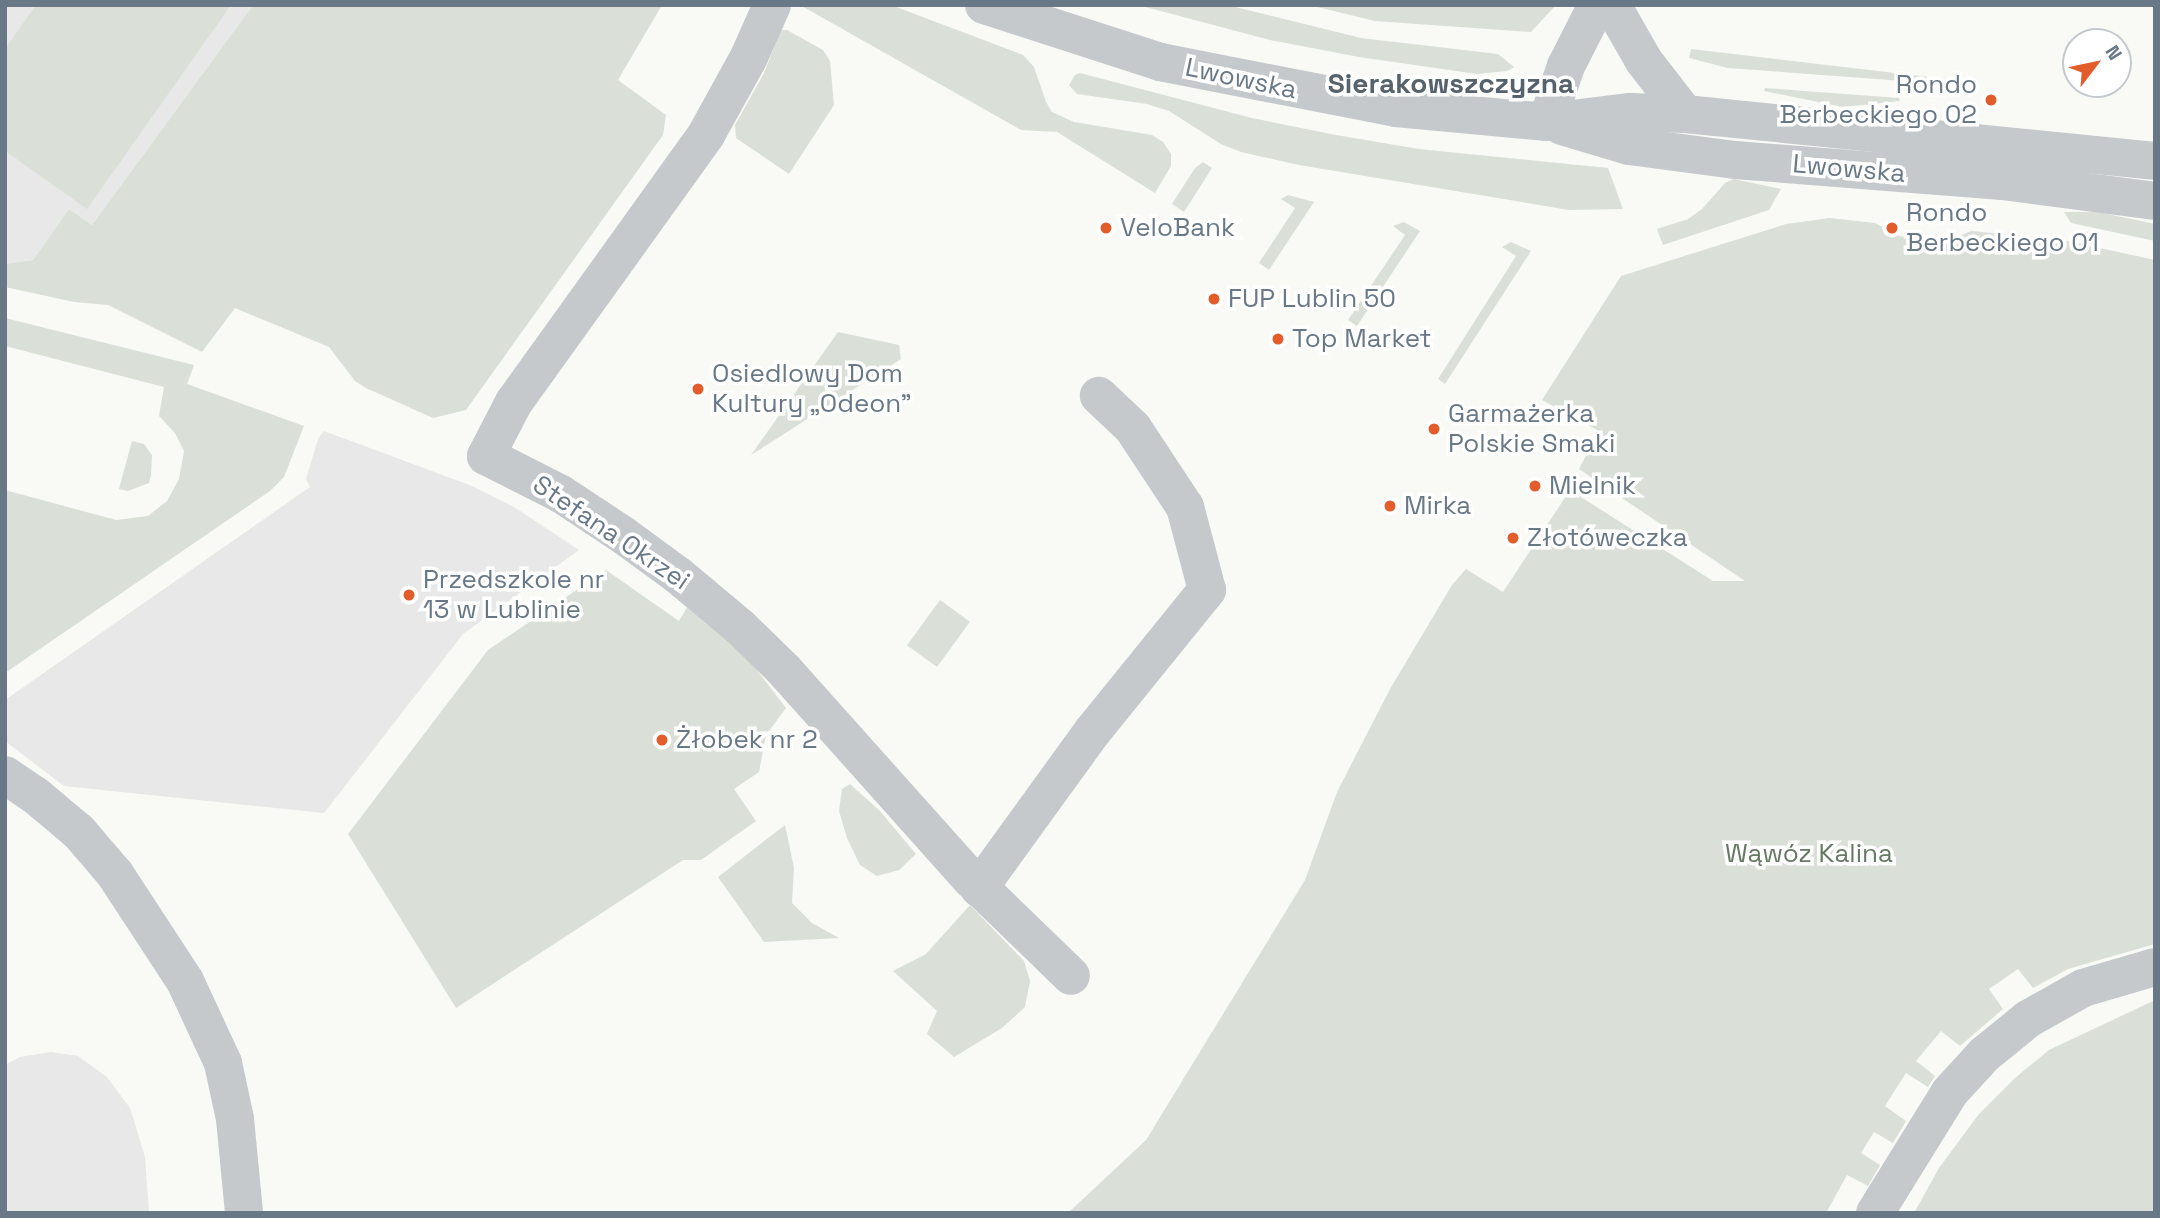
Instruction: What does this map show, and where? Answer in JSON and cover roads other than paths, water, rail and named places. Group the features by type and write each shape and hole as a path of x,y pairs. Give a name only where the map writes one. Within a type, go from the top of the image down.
{"street":[{"name":"Stefana Okrzei","path":"772,5 749,57 706,135 514,402 486,456 561,494 623,535 679,576 741,628 784,670 979,888 1071,976"},
{"name":"Lwowska","path":"984,5 1160,62 1396,108 1547,121 1630,112 1685,114 2155,162"},
{"path":"1547,121 1566,66 1597,5"},
{"path":"1612,5 1644,61 1685,114"},
{"name":"Lwowska","path":"1547,121 1629,146 1735,160 2002,181 2155,201"},
{"path":"979,888 1092,732 1207,590 1185,507 1133,428 1099,396"},
{"path":"5,775 35,795 79,832 106,863 186,981 223,1063 236,1119 244,1213"},
{"path":"1875,1213 1950,1092 1985,1054 2028,1019 2082,988 2155,967"}],"place":[{"name":"Rondo Berbeckiego 02","path":"1991,100"},
{"name":"VeloBank","path":"1106,228"},
{"name":"Rondo Berbeckiego 01","path":"1892,228"},
{"name":"FUP Lublin 50","path":"1214,299"},
{"name":"Top Market","path":"1278,339"},
{"name":"Osiedlowy Dom Kultury „Odeon”","path":"698,389"},
{"name":"Garmażerka Polskie Smaki","path":"1434,429"},
{"name":"Mielnik","path":"1535,486"},
{"name":"Mirka","path":"1390,506"},
{"name":"Złotóweczka","path":"1513,538"},
{"name":"Przedszkole nr 13 w Lublinie","path":"409,595"},
{"name":"Żłobek nr 2","path":"662,740"}],"district":[{"name":"Sierakowszczyzna","path":"1451,83"}],"park label":[{"name":"Wąwóz Kalina","path":"1809,854"}]}
